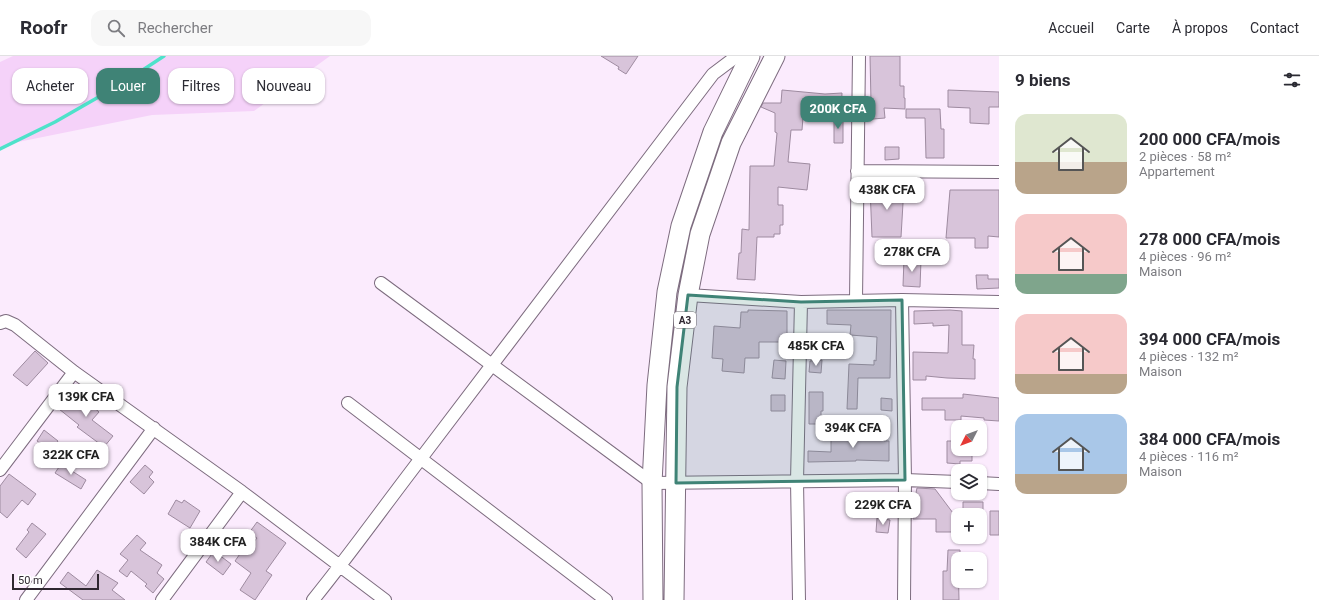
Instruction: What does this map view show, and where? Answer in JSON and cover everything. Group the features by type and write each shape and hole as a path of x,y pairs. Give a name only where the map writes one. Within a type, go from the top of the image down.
{"highway":[{"name":"A3","path":"653,600 652,483 657,385 667,292 681,226 713,132 750,56"},
{"name":"A3","path":"674,600 678,387 688,295 700,234 731,142 775,56"}],"street":[{"path":"313,600 493,366 713,74 737,56"},
{"path":"856,300 860,56"},
{"path":"857,171 999,172"},
{"path":"381,283 652,483 905,480 951,482"},
{"path":"688,295 801,302 856,300 999,302"},
{"path":"902,300 905,480 904,600"},
{"path":"799,600 798,481 801,302"},
{"path":"0,323 6,321 15,325 74,372 242,492 385,600"},
{"path":"0,470 74,372"},
{"path":"348,403 606,600"},
{"path":"26,600 154,428"},
{"path":"987,483 999,484"},
{"path":"162,600 242,492"}],"highlighted area":[{"path":"688,295 801,302 902,300 905,480 676,483 677,387"}],"shaded area":[{"path":"13,56 330,56 313,68 242,68 242,104 264,104 254,111 152,115 13,143 0,149 0,62"}],"building":[{"path":"601,56 638,56 626,74 618,69 619,67"},
{"path":"870,56 900,56 900,86 904,86 905,109 884,108 885,118 873,119"},
{"path":"782,90 825,94 842,93 841,116 825,115 824,107 804,105 802,130 791,130 788,162 810,164 807,190 778,187 778,205 783,205 783,225 780,225 780,234 774,234 774,237 757,237 755,280 737,279 739,253 741,253 742,229 749,230 750,166 774,166 777,133 775,132 775,113 761,107 763,103 781,103"},
{"path":"948,90 999,92 999,107 989,107 989,124 970,123 970,108 948,107"},
{"path":"906,109 940,109 941,129 944,129 944,158 926,158 925,118 906,118"},
{"path":"834,117 843,117 843,143 834,143"},
{"path":"885,147 899,147 899,159 885,160"},
{"path":"904,186 901,237 872,237 870,187"},
{"path":"950,190 999,190 999,237 988,236 988,248 975,248 975,238 946,238"},
{"path":"904,259 921,260 920,287 903,286"},
{"path":"976,275 988,275 988,279 999,279 999,288 977,289"},
{"path":"748,310 787,311 787,342 759,342 759,358 745,358 744,373 722,371 723,359 712,358 714,326 740,328 741,312 748,312"},
{"path":"827,310 891,310 890,378 858,378 857,409 847,409 849,364 874,365 874,360 876,361 877,337 850,335 851,325 827,324"},
{"path":"914,311 962,311 962,345 974,345 973,359 975,359 975,379 926,376 926,380 913,380 913,352 948,353 949,325 933,326 933,323 914,324"},
{"path":"809,346 818,346 818,357 809,357"},
{"path":"35,351 48,363 27,386 13,375"},
{"path":"774,360 786,361 785,379 772,378"},
{"path":"822,360 821,373 809,372 810,361"},
{"path":"82,392 94,401 91,405 99,412 92,420 113,436 104,447 77,427 79,425 59,409 68,399 73,403"},
{"path":"809,392 823,392 821,424 809,424"},
{"path":"963,394 999,398 999,421 961,416 961,420 945,420 945,410 922,410 922,398 963,398"},
{"path":"771,395 785,395 785,411 771,411"},
{"path":"881,398 892,399 892,411 881,410"},
{"path":"44,430 58,441 51,451 37,441"},
{"path":"831,431 847,431 847,436 885,437 884,441 889,441 889,461 856,460 808,462 808,451 831,452"},
{"path":"947,441 951,441 951,456 972,456 972,461 960,461 960,464 947,463"},
{"path":"61,464 86,480 81,489 55,473"},
{"path":"145,465 153,472 149,477 154,482 144,494 130,482"},
{"path":"9,474 36,494 28,505 22,500 7,518 0,512 0,486"},
{"path":"917,488 935,489 951,510 951,532 936,532 936,519 913,519"},
{"path":"176,500 182,503 184,500 200,511 190,528 168,514"},
{"path":"963,502 983,502 983,508 963,508"},
{"path":"848,503 868,503 868,515 848,515"},
{"path":"990,511 999,511 999,535 990,535"},
{"path":"877,518 890,520 888,533 876,532"},
{"path":"257,522 286,543 266,571 272,575 255,600 240,590 251,573 235,561 242,551 245,553 257,538 249,533"},
{"path":"32,523 46,534 26,558 16,549 29,532 27,530"},
{"path":"137,535 146,543 140,550 162,565 157,573 164,579 153,593 145,586 147,584 131,571 127,577 119,571 128,560 120,554"},
{"path":"948,550 960,550 960,552 951,552 951,588 959,588 959,600 943,600 943,571 947,571"},
{"path":"214,551 231,564 223,575 206,562"},
{"path":"97,570 118,583 112,590 125,600 83,600 60,583 68,572 86,586"}],"waterway":[{"path":"0,149 55,122 123,83 164,56"}]}
